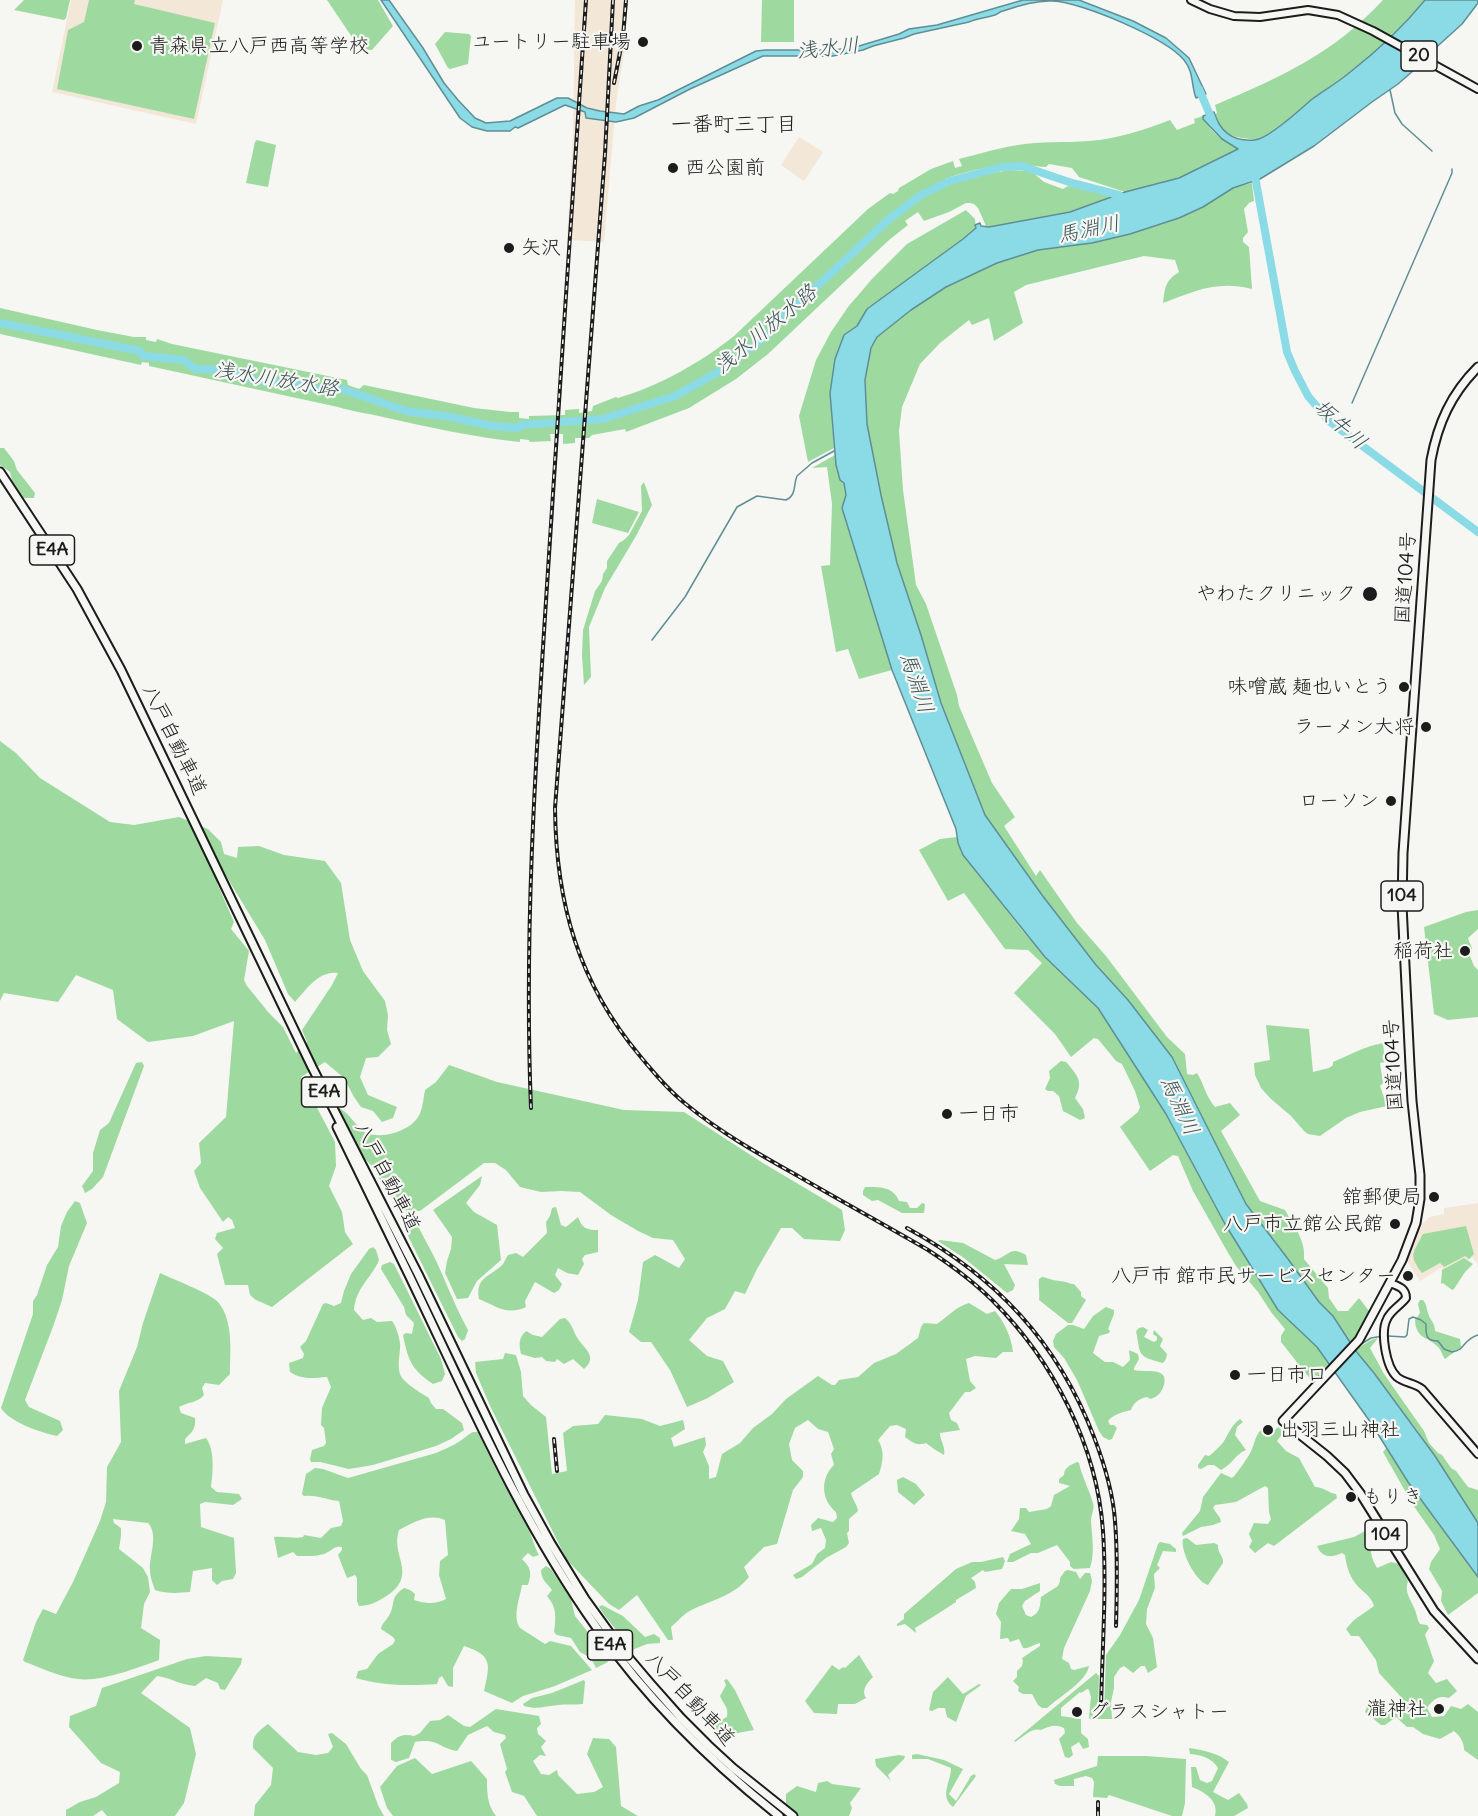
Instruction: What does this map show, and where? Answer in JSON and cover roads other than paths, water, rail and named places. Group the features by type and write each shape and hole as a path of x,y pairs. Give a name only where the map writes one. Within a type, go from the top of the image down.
{"highway":[{"name":"国道104号","path":"1478,367 1454,396 1444,415 1435,441 1429,486 1402,873 1412,1101 1421,1189 1414,1230 1390,1283 1353,1348 1283,1421 1345,1473 1434,1611 1478,1659"},
{"name":"八戸自動車道","path":"0,472 60,561 106,643 201,837 479,1422 544,1546 604,1637 675,1723 729,1774 779,1816"},
{"name":"八戸自動車道","path":"0,478 63,572 99,631"},
{"name":"八戸自動車道","path":"211,859 317,1077 418,1274 524,1495 550,1542 585,1599 622,1650 681,1718 733,1768 793,1816"}],"main road":[{"name":"20","path":"1191,0 1210,9 1234,16 1260,17 1294,11 1318,11 1338,15 1359,24 1478,89"},
{"path":"1390,1283 1401,1287 1406,1294 1406,1298 1387,1317 1384,1325 1384,1343 1392,1370 1398,1378 1422,1389 1478,1454"}],"water":[{"path":"381,0 389,0 423,48 444,83 458,100 475,118 486,123 510,121 557,98 568,98 587,108 624,114 658,100 756,51 835,50 859,46 909,29 937,25 1023,0 1079,0 1133,21 1166,38 1189,58 1206,94 1196,98 1191,74 1184,60 1160,42 1102,14 1066,3 1047,1 1021,5 1001,11 996,15 833,56 763,56 690,89 634,118 616,122 586,118 585,112 565,105 510,131 487,131 472,127 460,118"},
{"name":"馬淵川","path":"1425,0 1478,0 1478,3 1462,24 1398,84 1314,146 1260,179 1233,188 1203,207 1179,218 1130,234 1092,243 1038,250 997,263 946,287 911,310 877,337 871,348 865,380 867,424 897,563 941,703 985,815 1096,965 1128,1000 1172,1057 1246,1204 1319,1302 1333,1316 1355,1350 1435,1456 1478,1523 1478,1577 1408,1482 1371,1423 1317,1347 1278,1310 1225,1224 1166,1114 1098,1008 1045,957 963,855 956,829 892,670 842,508 846,495 844,483 840,480 836,465 830,393 835,359 844,335 857,326 867,309 963,239 976,228 975,225 980,223 981,226 989,227 1070,212 1125,192 1179,178 1238,149 1222,139 1203,119 1203,116 1214,112 1224,130 1234,137 1255,140 1267,135 1369,57"}],"waterway":[{"name":"浅水川","path":"1199,89 1213,122"},
{"path":"1390,90 1395,113 1402,124 1432,151"},
{"name":"浅水川放水路","path":"0,323 140,351 143,356 184,360 195,369 227,370 257,381 317,389 342,389 406,411 451,417 492,426 518,428 521,425 603,419 675,396 720,371 765,337 888,220 921,195 950,181 1002,167 1022,166 1072,183 1119,195 1126,200"},
{"path":"1352,403 1452,169"},
{"name":"坂牛川","path":"1254,171 1287,352 1308,396 1329,421 1478,532"},
{"path":"652,640 685,597 737,507 757,496 786,500 793,493 797,476 812,463 834,451"},
{"path":"1388,1336 1405,1337 1409,1319 1413,1317 1426,1324 1428,1338 1438,1341 1444,1349 1452,1352 1460,1349 1469,1339 1478,1335"},
{"path":"1358,1346 1371,1338 1383,1336"}],"railway":[{"path":"531,1108 529,981 535,791 555,451 586,0"},
{"path":"613,0 605,154 555,808 556,843 566,909 586,970 601,999 640,1056 680,1100 741,1143 945,1261 993,1301 1035,1350 1053,1377 1081,1436 1092,1467 1099,1499 1105,1575 1101,1710"},
{"path":"614,83 623,37 626,0"},
{"path":"907,1228 968,1268 1020,1315 1062,1371 1079,1403 1101,1457 1112,1500 1117,1547 1116,1626"},
{"path":"554,1439 557,1471"},
{"path":"1098,1802 1098,1816"}],"place":[{"name":"ユートリー駐車場","path":"643,42"},
{"name":"青森県立八戸西高等学校","path":"137,46"},
{"name":"西公園前","path":"673,168"},
{"name":"矢沢","path":"509,248"},
{"name":"やわたクリニック","path":"1370,594"},
{"name":"味噌蔵 麺也いとう","path":"1404,687"},
{"name":"ラーメン大将","path":"1426,727"},
{"name":"ローソン","path":"1391,801"},
{"name":"稲荷社","path":"1465,951"},
{"name":"一日市","path":"947,1114"},
{"name":"舘郵便局","path":"1434,1197"},
{"name":"八戸市立館公民館","path":"1395,1224"},
{"name":"八戸市 館市民サービスセンター","path":"1408,1276"},
{"name":"一日市口","path":"1235,1375"},
{"name":"出羽三山神社","path":"1268,1430"},
{"name":"もりき","path":"1351,1497"},
{"name":"瀧神社","path":"1439,1709"},
{"name":"グラスシャトー","path":"1077,1712"}],"district":[{"name":"一番町三丁目","path":"734,125"}]}
